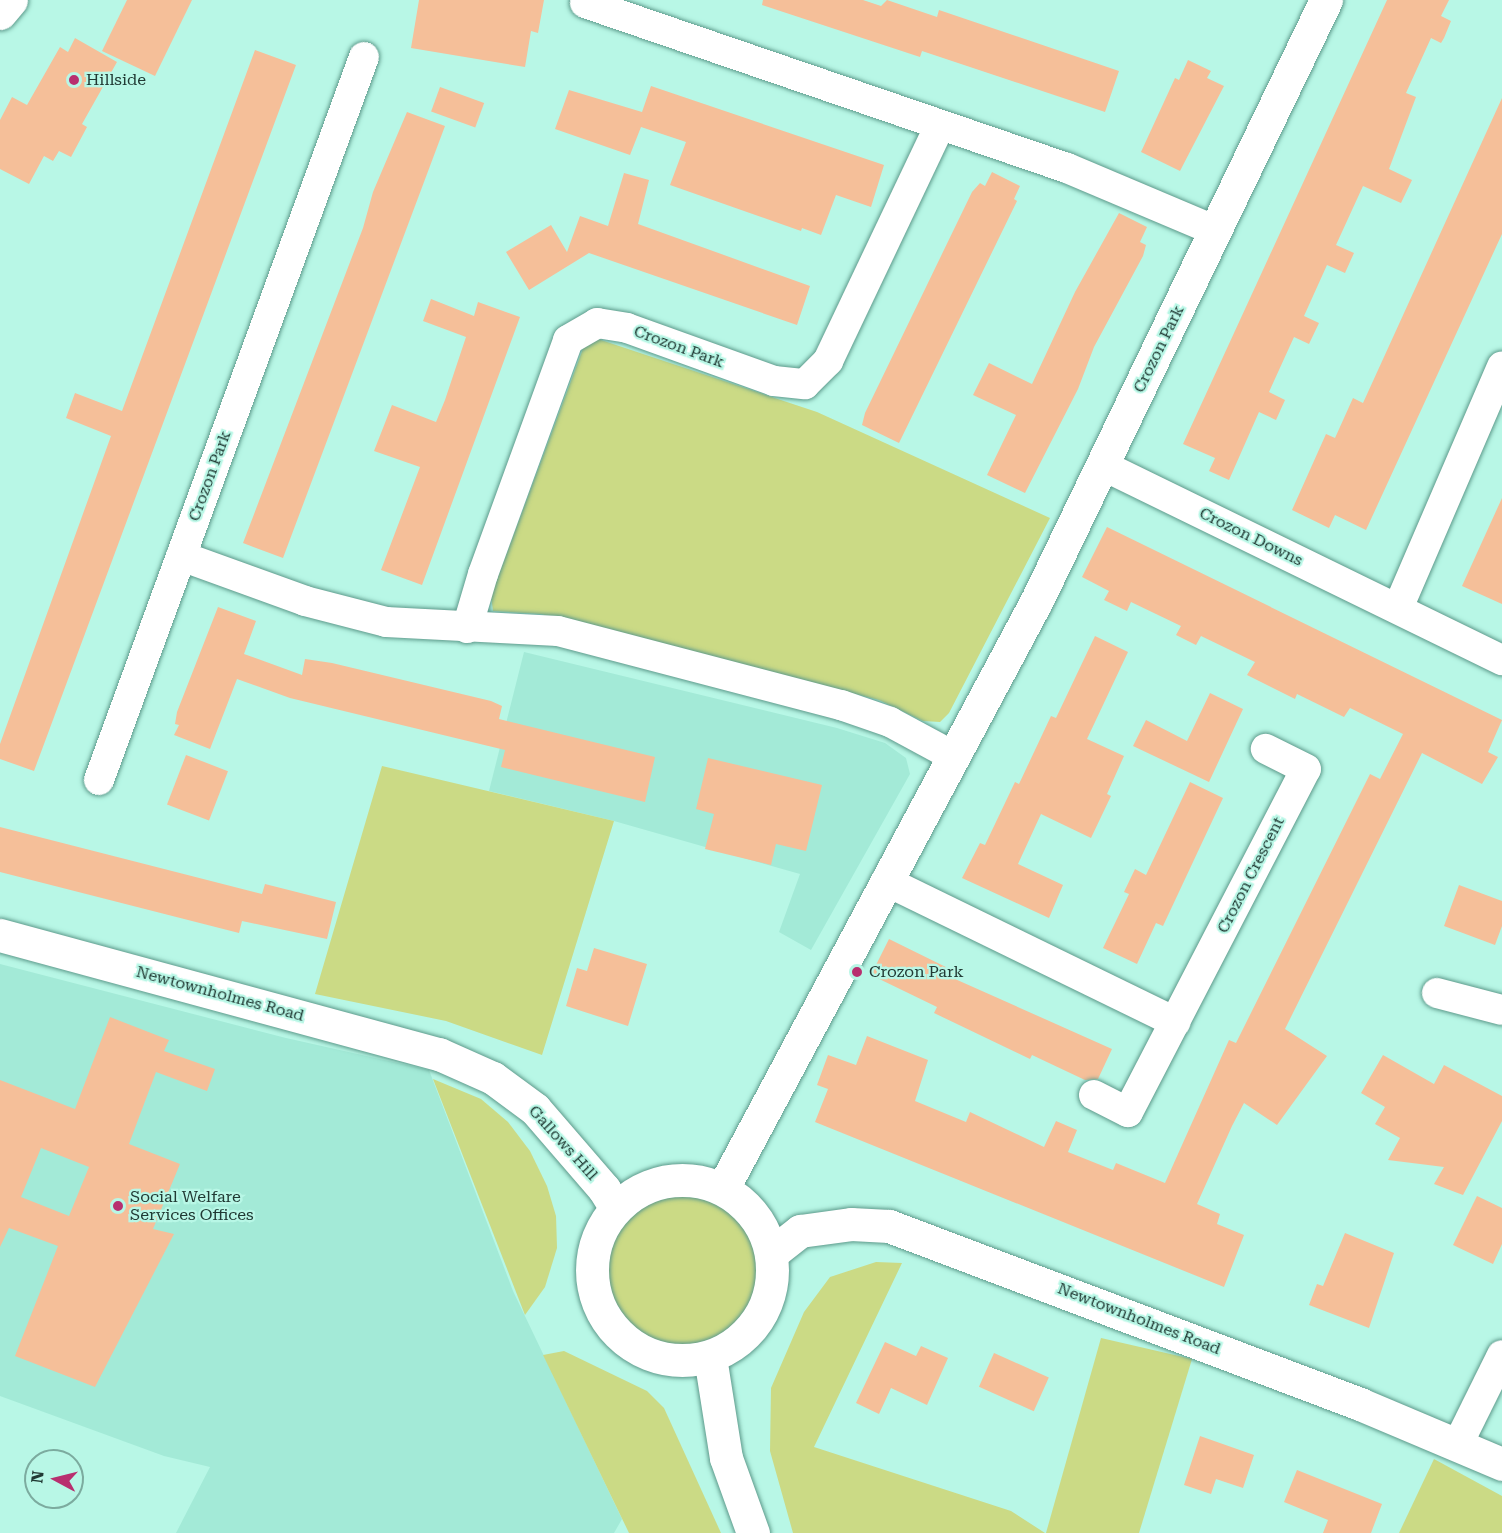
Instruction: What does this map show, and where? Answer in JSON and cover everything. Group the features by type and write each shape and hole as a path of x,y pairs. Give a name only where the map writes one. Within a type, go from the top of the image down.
{"street":[{"path":"0,13 11,0"},
{"name":"Crozon Park","path":"723,1188 886,881 956,757 1104,466 1326,0"},
{"path":"585,3 822,82 939,127 1066,168 1216,231"},
{"name":"Crozon Park","path":"99,780 364,57"},
{"name":"Crozon Park","path":"467,628 483,574 568,340 597,323 627,328 774,381 805,384 828,360 939,127"},
{"path":"1398,608 1502,366"},
{"name":"Crozon Downs","path":"1104,466 1502,660"},
{"path":"181,556 305,601 386,622 558,631 841,705 890,722 956,757"},
{"name":"Crozon Crescent","path":"1094,1095 1128,1112 1306,769 1266,749"},
{"path":"886,881 1175,1022"},
{"name":"Newtownholmes Road","path":"0,935 439,1054"},
{"path":"1437,993 1502,1010"},
{"name":"Gallows Hill","path":"439,1054 493,1078 535,1109 604,1189 615,1208"},
{"path":"666,1180 695,1180 723,1188 755,1215 772,1252 773,1279 767,1305 753,1327 734,1345 710,1357 680,1361 651,1356 625,1341 605,1319 594,1292 591,1262 599,1233 615,1208 639,1190 666,1180"},
{"name":"Newtownholmes Road","path":"772,1252 800,1231 851,1224 889,1226 1458,1444 1502,1464"},
{"path":"1458,1444 1502,1355"},
{"path":"710,1357 726,1458 753,1533"}],"shaded area":[{"path":"524,652 837,728 885,743 906,758 910,774 811,950 779,932 800,874 614,821 489,791"},
{"path":"0,964 286,1038 429,1070 513,1291 622,1519 614,1533 176,1533 210,1467 164,1456 0,1396"}],"green space":[{"path":"598,339 817,412 1050,518 949,713 940,722 923,721 879,700 587,625 541,614 493,611 491,596 584,346"},
{"path":"382,766 614,821 542,1055 446,1021 315,994"},
{"path":"433,1079 481,1099 508,1122 530,1151 547,1186 556,1216 557,1248 545,1287 525,1315"},
{"path":"681,1193 710,1199 724,1206 735,1216 745,1227 752,1241 758,1270 752,1299 745,1313 735,1324 724,1334 710,1341 681,1347 652,1341 638,1334 627,1324 617,1313 610,1299 604,1270 610,1241 617,1227 627,1216 638,1206 652,1199"},
{"path":"876,1262 902,1263 814,1447 1011,1511 1045,1533 793,1533 770,1451 771,1388 804,1312 830,1277"},
{"path":"1101,1338 1192,1359 1139,1533 1046,1533"},
{"path":"564,1351 647,1391 664,1408 721,1533 629,1533 543,1355"},
{"path":"1434,1459 1502,1496 1502,1533 1399,1533"}],"building":[{"path":"127,0 192,0 155,76 102,51"},
{"path":"419,0 544,0 538,33 531,31 525,67 411,48"},
{"path":"763,0 863,0 881,6 887,0 937,17 939,10 1119,71 1105,112 922,51 920,57 762,5"},
{"path":"1387,0 1449,0 1441,16 1451,21 1444,38 1441,43 1431,38 1406,93 1416,97 1389,169 1412,180 1401,203 1363,186 1336,245 1354,253 1345,273 1327,265 1304,316 1319,323 1309,344 1294,337 1269,392 1285,400 1276,420 1259,412 1229,480 1209,471 1215,458 1183,444"},
{"path":"75,38 117,62 82,124 87,127 71,157 59,151 53,161 44,156 29,184 0,169 0,120 12,97 27,105 60,47 68,52"},
{"path":"255,50 296,65 34,771 0,759 0,744 111,436 66,418 75,393 122,411"},
{"path":"1188,60 1211,71 1207,78 1224,86 1180,171 1141,152 1175,78 1179,80"},
{"path":"651,86 884,165 871,207 836,195 821,235 802,228 801,231 670,185 686,142 641,127 630,155 555,129 569,90 642,112"},
{"path":"440,87 484,103 475,128 431,111"},
{"path":"1502,98 1502,234 1366,530 1335,515 1329,528 1292,510 1326,434 1335,438 1353,398 1363,403"},
{"path":"407,112 445,126 283,558 243,543 363,228 373,192"},
{"path":"992,172 1020,186 1014,199 1017,201 899,443 862,425 865,413 972,192 980,183 985,186"},
{"path":"624,173 649,180 638,224 810,286 797,325 589,253 529,290 506,252 551,225 567,252 580,216 608,226"},
{"path":"1119,213 1147,227 1140,242 1146,245 1143,256 1094,347 1078,389 1025,493 987,475 1016,415 973,395 989,363 1032,384 1075,292"},
{"path":"431,299 474,316 478,302 520,317 422,585 381,570 420,467 374,451 392,405 436,422 445,400 466,337 423,321"},
{"path":"1502,498 1502,604 1462,586"},
{"path":"1107,527 1502,720 1488,752 1498,757 1482,784 1422,753 1285,1029 1327,1056 1277,1125 1244,1103 1232,1126 1197,1204 1220,1214 1217,1224 1244,1235 1224,1287 815,1122 828,1089 817,1085 828,1055 856,1065 867,1036 928,1060 915,1101 966,1122 970,1112 1044,1147 1056,1121 1077,1130 1068,1152 1113,1170 1116,1163 1165,1183 1229,1040 1236,1043 1370,774 1380,779 1403,734 1350,708 1344,717 1297,694 1295,699 1247,675 1255,662 1201,636 1196,645 1176,635 1181,626 1131,602 1127,611 1104,600 1109,591 1082,577"},
{"path":"218,607 256,621 244,654 302,675 305,659 332,663 491,701 502,706 499,719 655,757 645,802 501,767 505,750 290,698 237,679 210,749 174,735 179,725 175,724 177,712"},
{"path":"1095,636 1128,652 1087,739 1124,756 1107,794 1111,796 1091,838 1041,814 1018,864 1063,885 1049,918 962,878 980,843 985,845 1015,782 1019,784 1051,716 1056,718"},
{"path":"1210,693 1243,709 1209,782 1133,746 1146,720 1187,741"},
{"path":"186,755 228,771 209,821 167,804"},
{"path":"708,758 822,785 806,851 776,844 771,865 705,849 714,814 696,809"},
{"path":"1190,782 1223,798 1163,926 1156,923 1137,964 1103,948 1129,894 1124,892 1135,869 1146,875"},
{"path":"0,827 262,894 265,884 336,902 327,939 242,921 239,933 0,872"},
{"path":"1459,885 1502,901 1502,926 1495,945 1444,926"},
{"path":"889,939 958,973 955,979 1112,1049 1098,1079 1085,1080 1032,1055 1030,1059 934,1013 937,1007 871,975"},
{"path":"594,948 647,964 628,1026 566,1006 577,968 587,971"},
{"name":"Social Welfare Services Offices","path":"110,1017 169,1040 164,1051 215,1069 207,1091 156,1072 129,1144 180,1164 153,1229 174,1234 95,1387 15,1356 58,1246 9,1228 0,1247 0,1080 75,1109","holes":["41,1148 89,1167 69,1216 21,1197"]},
{"path":"1383,1055 1434,1084 1444,1065 1502,1096 1502,1121 1463,1195 1434,1184 1444,1167 1388,1160 1400,1138 1375,1124 1385,1107 1361,1093"},
{"path":"1477,1196 1502,1208 1502,1244 1493,1264 1453,1245"},
{"path":"1345,1233 1394,1253 1369,1328 1309,1305 1317,1284 1323,1286"},
{"path":"885,1342 916,1356 921,1346 948,1358 927,1405 891,1388 879,1414 856,1403"},
{"path":"994,1353 1049,1377 1034,1411 979,1387"},
{"path":"1200,1436 1254,1455 1243,1488 1216,1479 1211,1494 1184,1485"},
{"path":"1297,1470 1382,1504 1371,1533 1323,1533 1328,1520 1284,1502"}],"place":[{"name":"Hillside","path":"74,80"},
{"name":"Crozon Park","path":"857,972"},
{"name":"Social Welfare Services Offices","path":"118,1206"}]}
